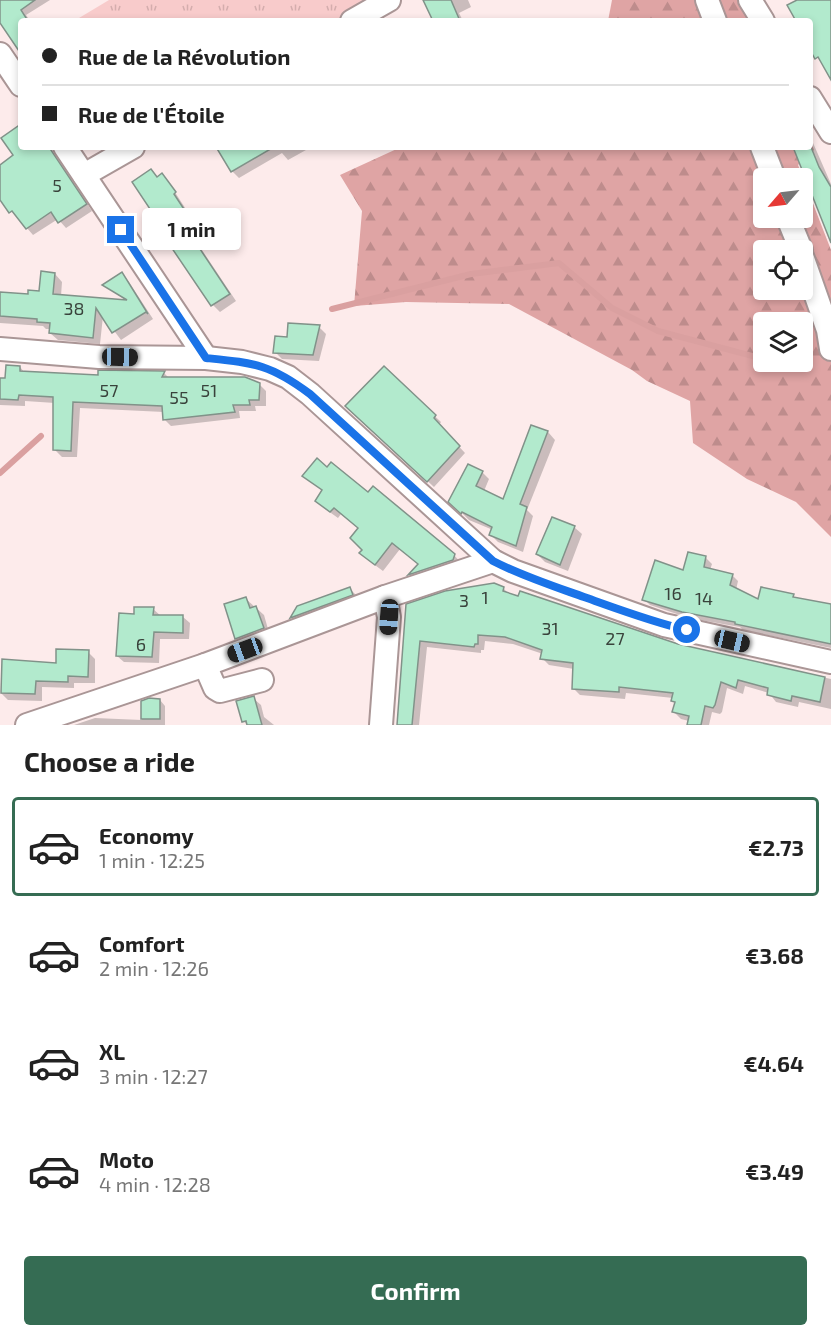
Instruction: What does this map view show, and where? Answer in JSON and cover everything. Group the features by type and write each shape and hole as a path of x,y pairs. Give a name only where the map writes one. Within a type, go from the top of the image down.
{"street":[{"path":"357,18 388,0"},
{"path":"707,0 714,18"},
{"path":"750,0 761,18"},
{"path":"0,54 18,81"},
{"path":"813,103 831,132"},
{"path":"66,150 206,358"},
{"path":"84,175 128,150"},
{"path":"763,150 770,168"},
{"path":"813,287 828,330 831,349"},
{"path":"0,349 99,357 206,358 264,366 288,377 310,394 493,561 513,571 664,625 831,662"},
{"path":"27,725 205,665 385,597 493,561"},
{"path":"381,725 389,617 385,597"},
{"path":"205,665 215,687 220,691 262,680"}],"green space":[{"path":"109,0 375,0 344,18 79,18"},
{"path":"612,0 708,0 716,18 609,18"},
{"path":"714,0 741,0 752,18 721,18"},
{"path":"813,148 814,150 798,165 799,168 753,168 753,228 813,228 813,204 831,250 831,537 796,502 747,479 693,443 690,401 647,381 632,370 509,304 406,302 354,306 362,211 340,175 394,150 813,150"}],"building":[{"path":"0,0 35,0 21,10 26,18 18,18 18,50 0,23"},
{"path":"423,0 451,0 459,18 432,18"},
{"path":"797,0 831,0 831,80 818,57 815,59 813,55 813,18 794,18 787,5"},
{"path":"18,126 18,150 51,150 87,204 58,223 51,212 26,229 12,211 9,213 0,200 0,165 13,155 1,138"},
{"path":"218,150 269,150 231,172"},
{"path":"794,150 812,150 831,187 831,243 813,198 813,168 801,168"},
{"path":"151,169 157,177 162,173 176,192 174,194 203,238 196,243 230,294 211,306 161,232 164,230 132,182"},
{"path":"41,271 55,273 53,294 127,300 102,285 122,272 148,314 146,312 112,333 96,308 93,338 49,333 50,323 37,322 37,319 0,316 0,292 28,294 28,290 39,291"},
{"path":"288,323 320,325 313,355 273,353 275,336 287,337"},
{"path":"6,365 20,366 20,371 98,375 98,370 165,371 162,377 245,377 260,383 259,400 249,400 250,405 233,405 235,412 163,420 162,406 73,402 71,451 53,450 53,397 19,395 18,400 0,399 0,378 5,378"},
{"path":"384,366 436,415 434,418 460,446 427,482 345,406"},
{"path":"531,425 548,431 520,504 527,507 516,546 489,535 492,527 462,512 461,514 448,502 468,464 483,471 476,486 503,499"},
{"path":"317,458 327,467 331,462 368,492 373,486 455,554 453,560 408,575 418,564 392,543 375,565 359,553 362,550 350,538 358,528 334,508 330,512 315,501 322,490 302,476"},
{"path":"552,517 575,526 560,565 536,554"},
{"path":"688,552 706,556 704,567 733,574 730,585 758,599 761,587 794,594 793,597 831,604 831,644 682,612 642,600 655,560 683,570"},
{"path":"494,583 504,587 503,591 518,596 520,591 678,644 825,677 820,702 792,696 791,701 767,695 768,688 738,680 736,688 721,682 713,708 705,706 701,725 687,725 689,716 672,712 675,702 671,701 673,693 619,687 619,692 572,689 573,663 540,659 542,650 505,637 478,635 478,644 474,647 420,641 412,725 397,725 406,604 445,591"},
{"path":"350,587 353,595 290,618 297,606"},
{"path":"246,597 250,608 256,606 264,628 235,639 224,604"},
{"path":"134,607 154,607 153,615 183,615 183,633 154,632 152,657 116,656 119,613 134,614"},
{"path":"56,649 89,650 88,677 68,676 68,682 36,681 35,694 1,693 2,659 56,663"},
{"path":"254,696 262,725 247,725 246,721 242,722 236,701"},
{"path":"149,698 160,699 160,719 141,719 141,701"}],"waterway":[{"path":"332,309 471,274 559,263 612,308 658,331 753,356"},
{"path":"0,473 41,436"}],"route":[{"path":"121,230 206,358 264,366 288,377 310,394 493,561 513,571 622,611 687,630"}]}
